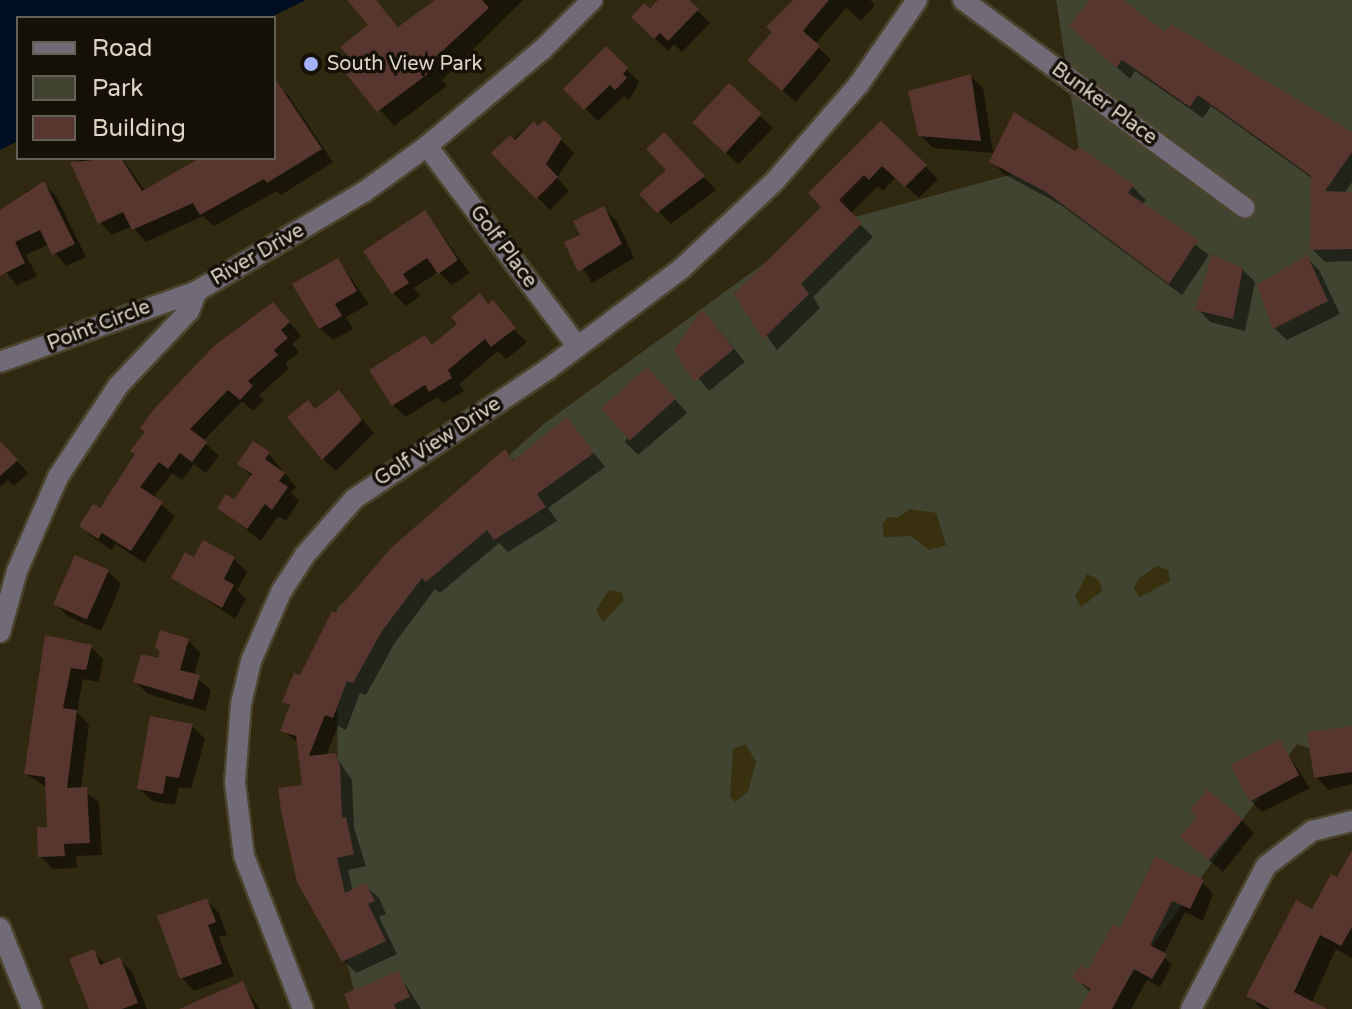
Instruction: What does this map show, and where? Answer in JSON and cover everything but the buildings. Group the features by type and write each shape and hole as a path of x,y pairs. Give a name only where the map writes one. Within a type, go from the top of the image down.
{"street":[{"name":"River Drive","path":"0,632 17,571 58,477 118,386 189,311 197,291 364,192 427,146 519,71 592,0"},
{"name":"Golf View Drive","path":"303,1009 257,899 237,812 235,748 241,704 267,619 305,555 354,499 578,347 681,269 775,181 859,84 917,0"},
{"name":"Bunker Place","path":"963,0 1245,208"},
{"name":"Golf Place","path":"427,146 578,347"},
{"name":"Point Circle","path":"0,362 197,291"},
{"path":"1191,1009 1266,866 1312,831 1352,821"},
{"path":"0,928 32,1009"}],"green space":[{"path":"1056,0 1352,0 1352,763 1297,744 1107,1009 359,1009 338,929 337,608 545,423 811,229 1080,156"}],"sand":[{"path":"910,509 936,513 946,545 929,550 911,536 884,537 882,525 888,517 897,518"},
{"path":"1157,566 1168,570 1170,581 1140,597 1134,589 1138,579"},
{"path":"1087,574 1099,580 1102,591 1081,607 1075,597"},
{"path":"609,590 621,592 624,600 603,622 596,610"},
{"path":"745,744 756,761 748,792 735,802 730,797 733,749"}],"water":[{"path":"0,0 306,0 273,16 16,16 16,142 0,150"}],"place":[{"name":"South View Park","path":"311,64"}]}
